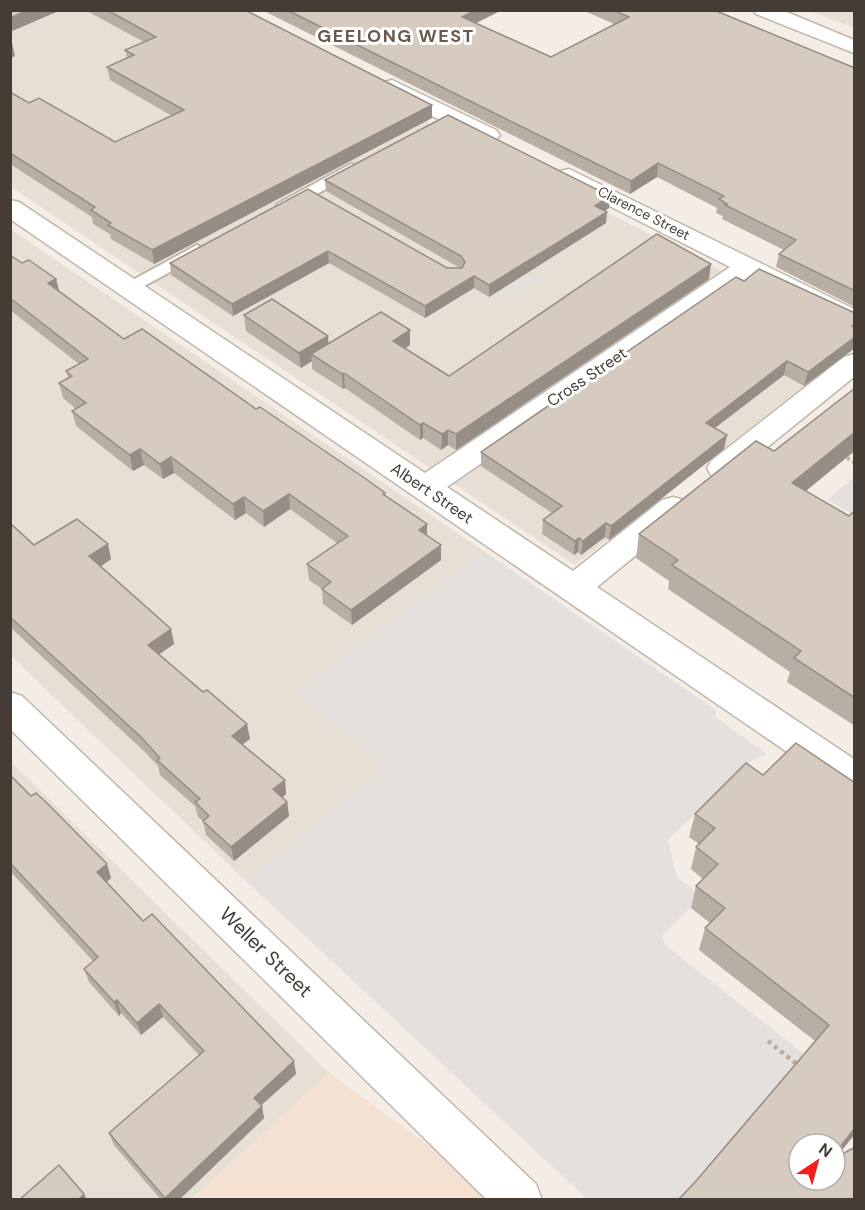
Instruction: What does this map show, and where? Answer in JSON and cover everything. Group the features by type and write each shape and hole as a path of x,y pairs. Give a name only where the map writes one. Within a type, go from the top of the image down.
{"street":[{"path":"763,10 855,47"},
{"path":"376,79 440,122 511,147"},
{"name":"Clarence Street","path":"552,167 855,319"},
{"name":"Albert Street","path":"10,207 855,778"},
{"name":"Cross Street","path":"425,488 749,266"},
{"path":"574,588 855,363"},
{"name":"Weller Street","path":"10,706 520,1200"}],"lane":[{"path":"269,213 369,159"},
{"path":"309,191 330,203"},
{"path":"129,287 208,245"}],"path":[{"path":"834,450 855,462"},
{"path":"768,1041 801,1067"}],"shaded area":[{"path":"10,11 209,11 854,338 854,347 575,565 11,187"},
{"path":"810,11 854,11 854,28"},
{"path":"10,229 485,552 296,692 388,766 246,881 11,656"},
{"path":"499,260 538,281 509,300 470,278"},
{"path":"854,477 854,515 828,500"},
{"path":"485,552 716,710 715,717 767,754 751,761 668,840 677,877 702,896 662,936 665,945 809,1058 690,1199 587,1199 246,881 387,766 296,692"},
{"path":"10,761 329,1073 192,1199 11,1199"},
{"path":"329,1073 486,1187 499,1200 192,1200"}],"building":[{"path":"10,10 28,10 10,18"},
{"path":"107,10 245,10 432,105 152,250 108,225 111,223 91,210 95,207 10,153 10,92 29,103 39,98 115,142 184,110 107,67 134,55 125,50 156,37"},
{"path":"287,10 476,10 462,17 551,57 629,17 613,10 714,10 855,68 855,291 779,254 796,240 725,205 727,204 719,199 724,196 658,163 631,181"},
{"path":"448,115 610,196 595,206 607,212 489,285 474,276 425,306 328,251 232,304 170,263 308,189 447,268 462,268 465,262 461,256 325,180"},
{"path":"657,234 711,264 456,434 448,430 442,434 423,423 420,425 344,373 342,374 311,354 381,312 410,330 393,341 449,376"},
{"path":"10,255 22,263 29,260 56,279 48,283 124,339 142,329 256,409 260,407 366,479 385,493 383,494 427,524 419,530 441,545 351,610 322,589 331,582 307,564 348,536 289,494 263,511 244,497 233,504 171,457 160,464 140,449 130,455 72,411 86,403 59,383 72,376 66,371 88,359 10,298"},
{"path":"759,269 855,313 855,323 852,326 855,327 855,337 808,372 787,361 706,423 727,435 611,526 606,523 583,541 579,538 575,541 543,520 562,506 481,452 736,277 744,281"},
{"path":"272,299 328,336 299,353 244,315"},
{"path":"855,388 855,432 792,483 849,516 855,510 855,698 794,658 801,651 672,565 678,560 639,534 756,441 774,451"},
{"path":"77,519 108,544 89,556 171,629 148,645 203,692 207,690 247,724 232,736 285,780 273,789 287,802 231,847 203,821 209,816 195,802 200,799 157,760 160,758 141,737 10,617 10,523 34,545"},
{"path":"796,743 855,783 855,1128 847,1138 847,1132 787,1132 787,1192 847,1192 847,1151 855,1147 855,1200 678,1200 829,1025 705,928 725,908 696,886 718,864 696,847 715,828 695,814 746,763 763,775"},
{"path":"10,775 31,796 36,793 107,864 97,872 143,921 152,914 294,1061 254,1098 262,1106 165,1198 109,1133 204,1051 159,1004 137,1023 117,1000 114,1002 84,969 98,957 10,863"},
{"path":"59,1165 84,1194 78,1200 19,1200"}],"district":[{"name":"GEELONG WEST","path":"396,36"}]}
